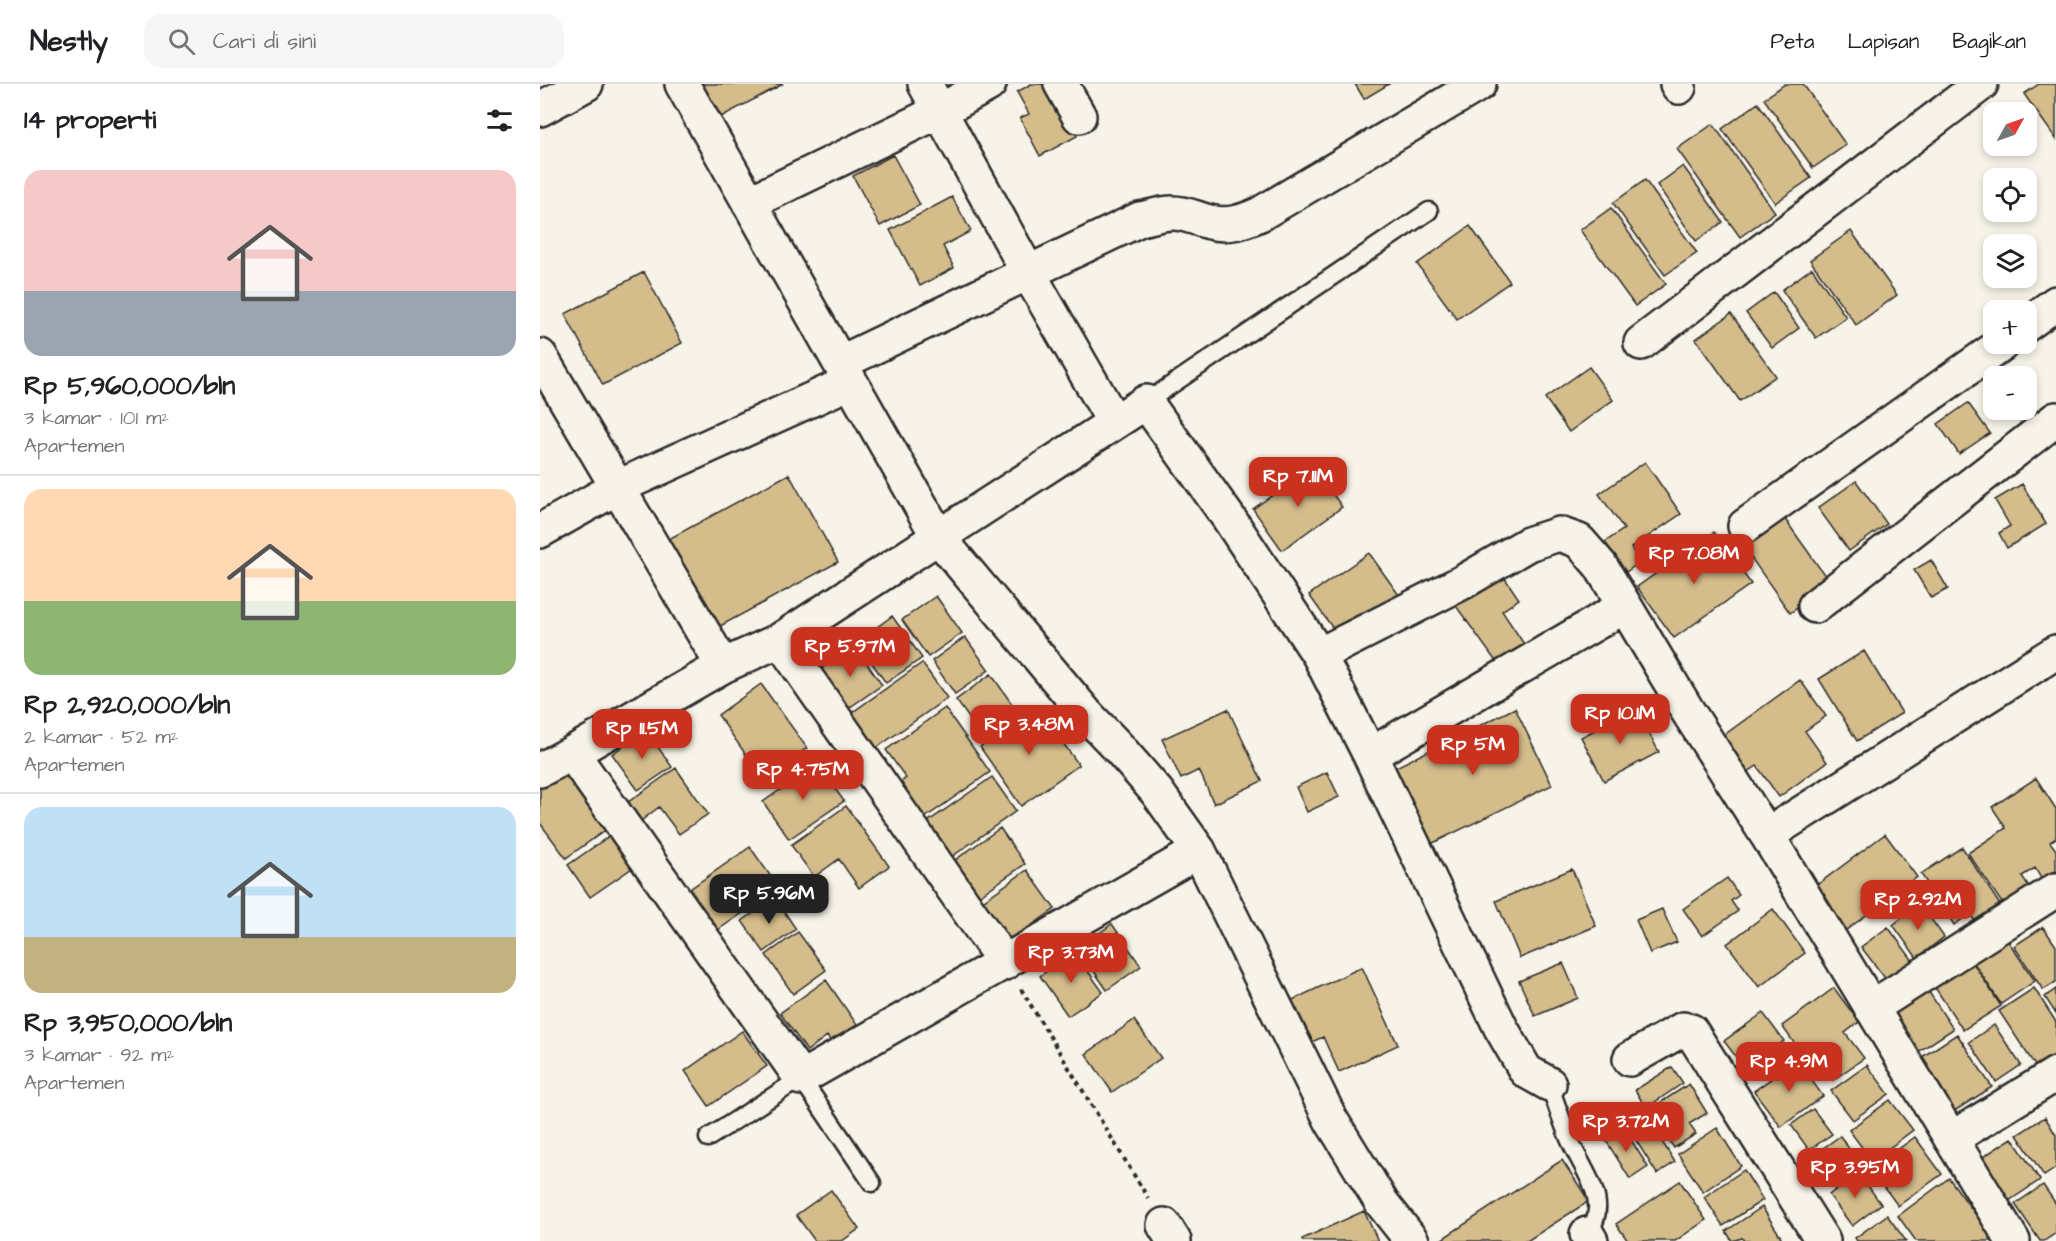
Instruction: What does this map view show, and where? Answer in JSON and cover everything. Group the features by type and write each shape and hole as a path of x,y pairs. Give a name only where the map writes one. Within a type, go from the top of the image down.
{"street":[{"path":"540,109 586,84"},
{"path":"682,84 939,538 1088,716 1118,746 1199,851 1331,1120 1382,1203 1412,1241"},
{"path":"749,203 933,98 989,84"},
{"path":"1061,84 1079,116"},
{"path":"540,531 1029,274 1140,219 1172,213 1190,215 1211,223 1230,224 1245,221 1479,84"},
{"path":"1641,343 1981,84"},
{"path":"933,98 1029,274 1114,422"},
{"path":"2037,317 2056,303"},
{"path":"1745,526 1988,354"},
{"path":"540,356 723,666"},
{"path":"540,771 723,666 780,640 1146,402 1228,517 1319,655 1515,1054 1526,1071 1549,1084"},
{"path":"1815,606 2056,419"},
{"path":"1319,655 1463,582 1528,543 1559,534 1580,541 1600,565 2013,1241"},
{"path":"1370,755 1625,606"},
{"path":"780,640 1005,963"},
{"path":"1767,835 2056,652"},
{"path":"572,753 801,1078 1199,851"},
{"path":"1871,1008 2056,890"},
{"path":"1630,1059 1683,1029 1691,1031 1823,1241"},
{"path":"1951,1140 2056,1074"}],"lane":[{"path":"1146,402 1429,212"},
{"path":"708,1138 801,1078 872,1183"},
{"path":"1549,1084 1569,1139 1597,1204 1595,1220 1586,1239"}],"path":[{"path":"1005,963 1169,1233"}],"building":[{"path":"701,84 783,84 719,118"},
{"path":"1031,84 1049,84 1077,136 1040,156 1020,118 1029,114 1017,92"},
{"path":"1355,84 1389,84 1364,99"},
{"path":"1785,84 1803,84 1846,145 1813,168 1764,99"},
{"path":"2039,84 2056,84 2056,139 2037,112 2037,102 2030,102 2024,94"},
{"path":"1758,103 1811,178 1775,203 1722,129"},
{"path":"1713,124 1775,212 1740,237 1677,149"},
{"path":"893,155 920,205 880,226 853,176"},
{"path":"1683,166 1723,222 1696,241 1657,185"},
{"path":"1645,180 1697,253 1665,275 1613,203"},
{"path":"952,197 971,231 943,246 954,268 920,286 890,230"},
{"path":"1611,208 1666,284 1635,306 1580,230"},
{"path":"1470,226 1510,282 1457,319 1417,264"},
{"path":"1851,231 1897,295 1856,325 1810,260"},
{"path":"1812,268 1846,317 1816,338 1782,290"},
{"path":"644,272 682,343 603,385 565,314"},
{"path":"1774,292 1799,328 1772,348 1746,313"},
{"path":"1731,314 1776,376 1740,401 1696,339"},
{"path":"1589,367 1613,400 1569,432 1545,398"},
{"path":"1968,403 1990,433 1959,454 1938,424"},
{"path":"1645,462 1681,514 1631,548 1640,562 1626,572 1605,542 1624,529 1599,494"},
{"path":"1313,466 1342,507 1282,550 1253,509"},
{"path":"789,474 838,562 713,630 665,541"},
{"path":"1856,481 1887,524 1849,551 1818,508"},
{"path":"2022,484 2046,524 2007,548 1999,533 2010,526 1995,500"},
{"path":"1782,515 1831,584 1790,613 1742,545"},
{"path":"1714,532 1751,584 1674,638 1637,587"},
{"path":"1369,553 1399,595 1339,637 1309,595"},
{"path":"1931,560 1948,589 1931,598 1914,570"},
{"path":"1502,574 1519,599 1502,611 1524,644 1497,663 1456,606"},
{"path":"936,596 962,633 928,657 902,620"},
{"path":"892,616 922,658 886,683 857,642"},
{"path":"965,637 989,670 955,694 932,661"},
{"path":"854,645 882,685 846,710 818,671"},
{"path":"1864,651 1902,713 1857,741 1819,679"},
{"path":"922,663 947,698 875,749 850,714"},
{"path":"991,674 1019,714 984,739 956,700"},
{"path":"1800,680 1826,716 1805,731 1827,762 1779,797 1757,766 1745,774 1720,738"},
{"path":"761,684 807,748 763,779 718,715"},
{"path":"1037,707 1079,765 1021,806 980,747"},
{"path":"945,708 990,772 919,822 894,787 906,778 886,750"},
{"path":"1515,708 1552,785 1431,844 1394,768"},
{"path":"1228,709 1262,781 1214,804 1199,770 1181,779 1162,739"},
{"path":"1636,709 1659,752 1604,781 1581,737"},
{"path":"646,730 672,767 638,790 612,754"},
{"path":"817,764 844,801 789,839 763,802"},
{"path":"676,768 708,814 679,834 659,807 637,824 624,805"},
{"path":"566,771 607,829 566,858 540,823 540,789"},
{"path":"1327,772 1339,797 1307,812 1296,787"},
{"path":"992,777 1016,811 950,858 926,823"},
{"path":"2036,778 2056,809 2056,838 2050,842 2056,850 2056,871 2042,880 2035,868 2022,876 2036,897 2010,915 1968,853 2006,828 1992,807"},
{"path":"846,806 889,866 859,888 839,859 814,877 791,845"},
{"path":"1000,828 1025,864 976,898 951,863"},
{"path":"612,834 635,866 590,897 568,865"},
{"path":"1885,834 1917,877 1845,931 1813,888"},
{"path":"750,847 779,888 715,932 687,891"},
{"path":"1962,847 2000,905 1975,921 1970,914 1954,925 1921,874"},
{"path":"1572,869 1596,926 1520,958 1496,901"},
{"path":"1027,870 1055,909 1008,942 980,903"},
{"path":"1727,878 1739,895 1731,901 1738,911 1702,936 1683,909"},
{"path":"775,898 796,929 764,952 742,921"},
{"path":"1920,904 1944,937 1917,958 1893,925"},
{"path":"1662,909 1677,942 1650,953 1636,920"},
{"path":"1773,909 1805,953 1759,987 1727,944"},
{"path":"1112,924 1141,966 1107,990 1078,948"},
{"path":"1888,927 1914,962 1888,982 1861,947"},
{"path":"2043,927 2056,946 2056,982 2043,990 2014,946"},
{"path":"798,932 826,970 793,994 766,955"},
{"path":"2004,935 2035,981 2001,1004 1970,957"},
{"path":"1074,952 1103,992 1068,1016 1040,976"},
{"path":"1970,958 2001,1006 1963,1030 1932,983"},
{"path":"1563,963 1578,998 1535,1016 1519,981"},
{"path":"1362,967 1398,1045 1339,1072 1323,1037 1307,1044 1288,1002"},
{"path":"826,980 862,1032 837,1050 827,1036 807,1051 780,1013"},
{"path":"1834,988 1859,1022 1845,1033 1864,1058 1833,1080 1814,1055 1807,1061 1782,1026"},
{"path":"1913,988 1920,998 1929,992 1953,1029 1915,1054 1884,1007"},
{"path":"2034,988 2056,1022 2056,1054 2036,1067 1999,1011"},
{"path":"2056,989 2056,1014 2045,997"},
{"path":"1763,1013 1784,1041 1745,1069 1724,1041"},
{"path":"1134,1020 1161,1058 1112,1092 1086,1054"},
{"path":"1994,1025 2021,1065 1996,1082 1969,1042"},
{"path":"742,1031 767,1066 709,1106 685,1071"},
{"path":"1957,1034 1992,1087 1953,1112 1919,1059"},
{"path":"1797,1060 1823,1096 1781,1127 1754,1091"},
{"path":"1867,1065 1889,1094 1853,1120 1831,1091"},
{"path":"1672,1067 1683,1083 1646,1108 1635,1090"},
{"path":"1689,1084 1707,1113 1689,1124 1696,1134 1674,1148 1649,1110"},
{"path":"1890,1100 1913,1130 1872,1161 1849,1130"},
{"path":"1813,1109 1832,1134 1809,1150 1791,1125"},
{"path":"1645,1115 1675,1162 1657,1174 1627,1126"},
{"path":"2045,1117 2056,1135 2056,1168 2044,1176 2017,1135"},
{"path":"1623,1127 1648,1167 1630,1179 1605,1139"},
{"path":"1717,1128 1741,1166 1703,1192 1678,1154"},
{"path":"1840,1136 1853,1154 1847,1159 1853,1167 1828,1185 1808,1159"},
{"path":"1915,1137 1942,1174 1898,1206 1871,1169"},
{"path":"2012,1138 2040,1180 2003,1205 1975,1162"},
{"path":"1562,1160 1589,1201 1527,1241 1439,1241"},
{"path":"1744,1170 1763,1200 1723,1226 1704,1197"},
{"path":"1858,1172 1881,1204 1852,1226 1829,1195"},
{"path":"1949,1178 1995,1241 1916,1241 1898,1216"},
{"path":"1680,1181 1706,1220 1675,1241 1628,1241 1616,1224"},
{"path":"2043,1185 2056,1204 2056,1233 2040,1241 2015,1204"},
{"path":"831,1190 859,1229 842,1241 815,1241 796,1215"},
{"path":"1762,1207 1781,1237 1775,1241 1744,1241 1742,1238 1732,1241 1726,1231"},
{"path":"1364,1211 1378,1241 1303,1241 1302,1239"},
{"path":"1887,1215 1906,1241 1857,1241 1855,1238"}]}
